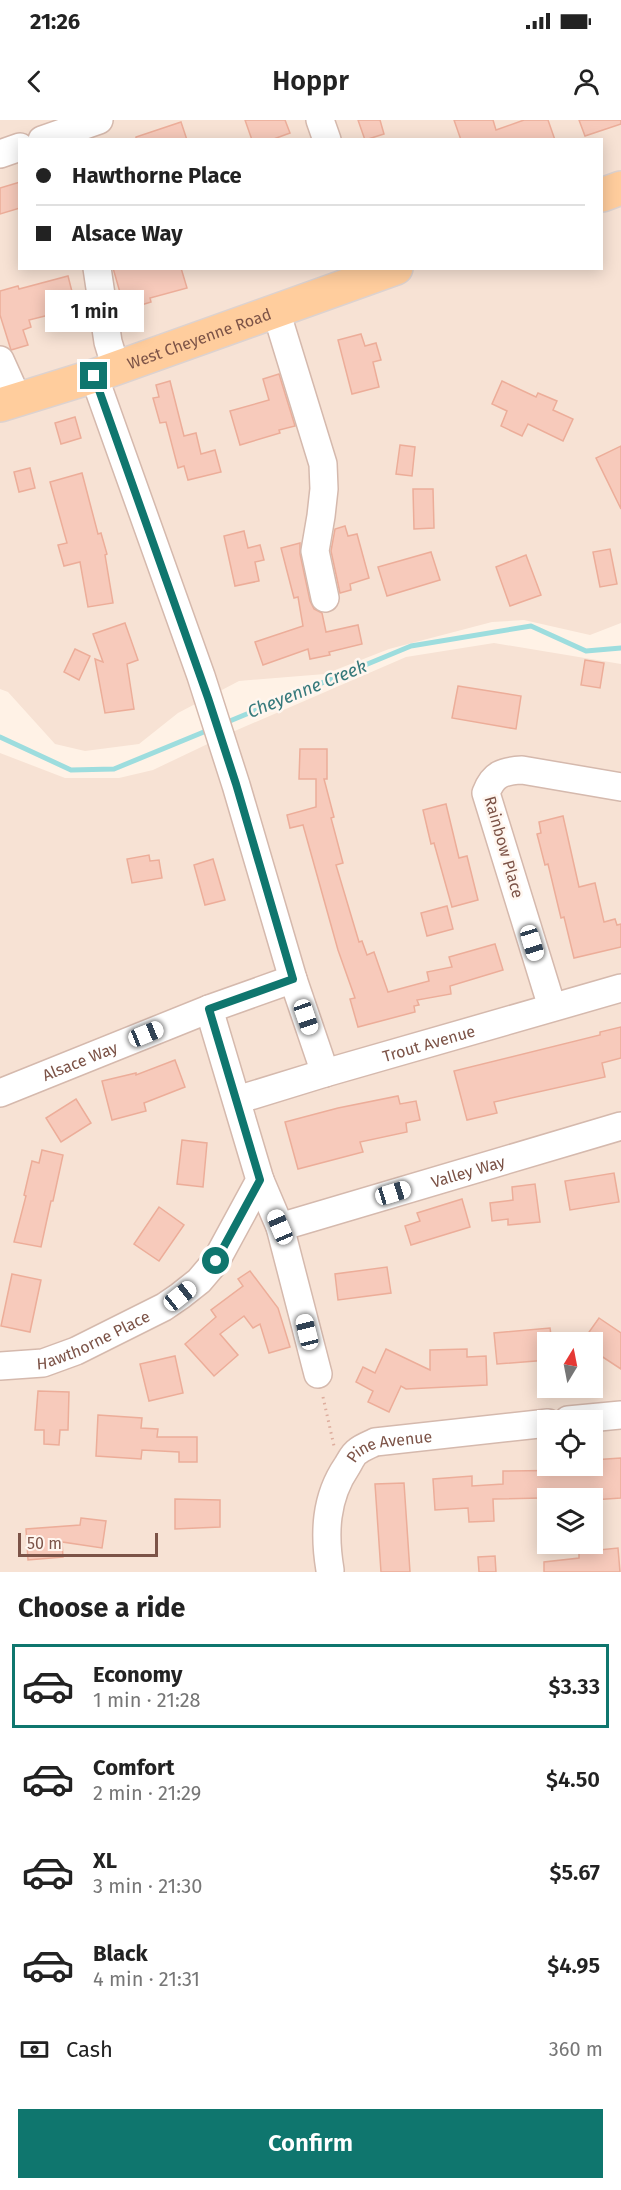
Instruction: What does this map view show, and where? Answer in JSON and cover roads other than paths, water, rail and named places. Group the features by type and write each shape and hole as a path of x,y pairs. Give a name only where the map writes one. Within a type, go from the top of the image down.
{"main road":[{"path":"603,195 621,188"},
{"name":"West Cheyenne Road","path":"9,403 105,372 276,311 379,271"}],"street":[{"path":"48,138 99,120"},
{"path":"320,120 326,138"},
{"path":"0,154 18,148"},
{"path":"97,270 108,342 105,372 236,784 293,979 325,1073"},
{"path":"276,311 323,464 322,507 315,551 325,598"},
{"path":"0,360 9,403"},
{"name":"Rainbow Place","path":"552,1007 486,793 490,782 498,776 516,771 621,788"},
{"name":"Alsace Way","path":"0,1093 209,1009 293,979"},
{"name":"Trout Avenue","path":"237,1100 621,988"},
{"path":"209,1009 260,1180 280,1227 318,1374"},
{"name":"Valley Way","path":"280,1227 621,1126"},
{"name":"Hawthorne Place","path":"0,1366 43,1363 76,1351 164,1307 180,1296 199,1281 216,1261 260,1180"},
{"path":"603,1417 621,1415"},
{"name":"Pine Avenue","path":"324,1571 326,1520 343,1472 357,1451 375,1442 537,1424"}],"waterway":[{"name":"Cheyenne Creek","path":"225,723 411,646 531,626 586,651 621,648"},
{"name":"Cheyenne Creek","path":"0,737 71,770 114,769 211,729"}]}
